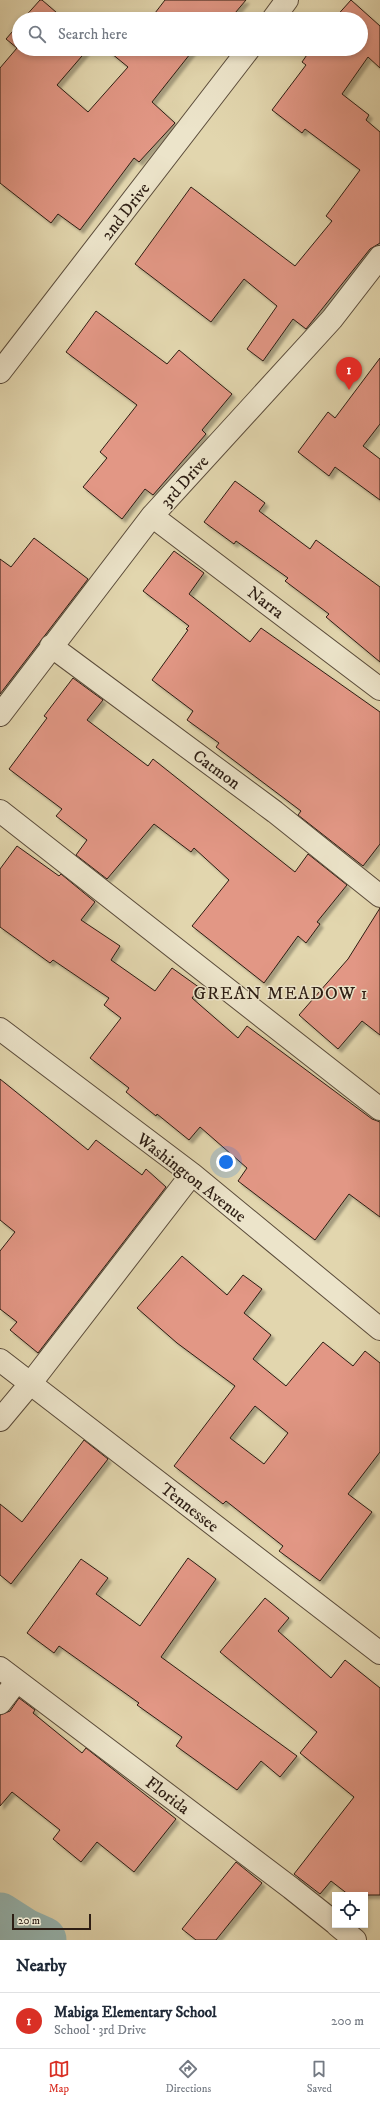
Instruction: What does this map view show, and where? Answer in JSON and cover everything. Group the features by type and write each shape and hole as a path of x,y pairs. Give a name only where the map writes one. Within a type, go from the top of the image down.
{"street":[{"path":"278,12 287,0"},
{"name":"2nd Drive","path":"0,372 244,56"},
{"name":"3rd Drive","path":"0,715 51,646 152,516 332,319 380,257"},
{"name":"Narra","path":"152,516 380,689"},
{"name":"Catmon","path":"51,646 275,812 380,896"},
{"path":"0,811 380,1109"},
{"name":"Washington Avenue","path":"0,1029 192,1174 380,1329"},
{"path":"0,1420 30,1384 192,1174"},
{"name":"Tennessee","path":"0,1360 380,1653"},
{"name":"Florida","path":"0,1668 291,1888 332,1921"},
{"path":"0,1703 17,1681"},
{"name":"Florida","path":"341,1928 355,1940"}],"building":[{"path":"40,0 42,0 56,12 29,12"},
{"path":"165,0 246,0 236,12 156,12"},
{"path":"351,0 364,12 340,12"},
{"path":"368,15 380,26 380,68 368,57 342,94 369,115 366,120 380,132 380,243 370,249 306,329 293,319 263,361 247,349 277,306 244,279 211,322 135,264 191,187 295,266 332,221 326,216 360,170 305,129 302,133 272,110 306,65 302,62 306,56 368,56"},
{"path":"12,32 12,44 6,39"},
{"path":"12,54 12,56 82,56 57,85 88,112 128,67 115,56 188,56 152,102 175,123 139,162 134,158 80,230 58,214 51,223 0,183 0,68"},
{"path":"96,311 167,364 179,350 232,394 202,430 206,434 153,495 145,489 122,519 83,487 107,458 100,452 137,405 66,352"},
{"path":"380,358 380,424 363,446 380,459 380,500 335,467 329,476 298,452 328,412 335,418"},
{"path":"235,481 265,503 259,511 310,549 316,540 380,587 380,662 326,617 329,614 285,581 288,578 236,541 234,544 204,522"},
{"path":"34,538 88,579 0,694 0,559 11,567"},
{"path":"174,551 204,573 189,594 250,642 261,628 380,712 380,844 363,866 298,815 301,811 216,747 219,743 187,720 193,711 152,680 188,630 186,629 189,626 143,591"},
{"path":"73,678 103,700 87,720 148,766 153,759 295,872 308,854 347,885 317,922 320,924 306,943 298,936 264,983 192,926 229,880 194,848 191,852 154,824 107,879 76,855 87,840 56,816 62,809 9,769 47,718 44,716"},
{"path":"17,846 59,876 61,874 95,902 81,920 120,946 111,960 155,991 172,968 200,988 192,998 238,1038 247,1026 372,1119 380,1122 380,1217 349,1194 315,1240 238,1181 247,1168 200,1127 189,1140 157,1114 156,1116 126,1092 129,1088 90,1058 121,1018 104,1005 109,998 53,960 50,963 0,927 0,869"},
{"path":"380,908 380,1035 362,1021 338,1049 299,1015 348,959"},
{"path":"0,1079 88,1150 96,1140 142,1175 146,1169 166,1187 38,1353 10,1330 17,1322 0,1309 0,1251 15,1232 0,1220"},
{"path":"182,1256 227,1295 243,1275 262,1289 244,1313 271,1335 253,1359 286,1386 323,1342 353,1366 365,1351 380,1363 380,1452 348,1494 372,1512 320,1581 279,1551 283,1546 226,1501 223,1504 174,1466 235,1386 177,1343 137,1308","holes":["255,1406 288,1433 264,1464 230,1438"]},
{"path":"84,1440 108,1459 11,1584 0,1575 0,1504 22,1522"},
{"path":"188,1558 216,1579 161,1657 297,1756 280,1777 261,1761 237,1790 176,1746 182,1737 137,1705 139,1703 59,1646 54,1653 27,1633 81,1559 108,1578 96,1594 140,1626"},
{"path":"265,1598 289,1618 278,1631 331,1678 345,1660 380,1688 380,1895 368,1895 368,1892 345,1892 331,1881 320,1894 294,1874 354,1797 300,1753 317,1732 220,1652"},
{"path":"19,1698 35,1710 33,1713 82,1753 86,1748 176,1819 134,1872 97,1842 81,1862 53,1839 60,1830 12,1792 0,1806 0,1715 10,1711"},
{"path":"236,1862 262,1883 216,1940 196,1940 182,1929"}],"waterway":[{"path":"0,1916 25,1932 43,1940"}],"place":[{"name":"Mabiga Elementary School","path":"349,390"}],"district":[{"name":"GREAN MEADOW 1","path":"281,993"}]}
